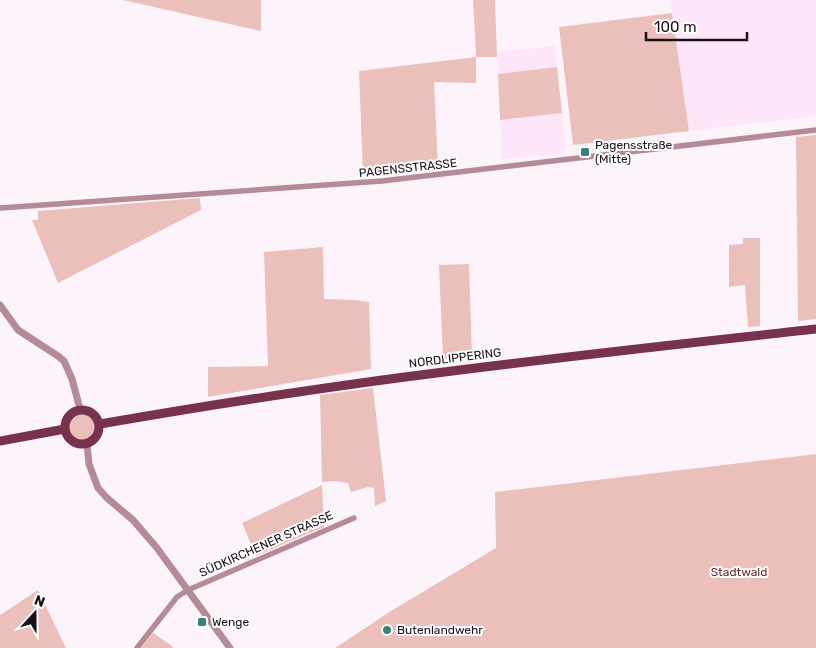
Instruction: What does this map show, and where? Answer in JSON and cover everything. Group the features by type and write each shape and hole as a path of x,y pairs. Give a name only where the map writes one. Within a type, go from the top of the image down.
{"main road":[{"name":"NORDLIPPERING","path":"100,424 362,383 497,365 816,329"},
{"path":"80,410 96,415 100,424 96,437 87,444 75,443 70,440 65,429 67,419 74,411 80,410"},
{"path":"0,442 65,429"}],"street":[{"name":"PAGENSSTRASSE","path":"0,208 382,181 816,130"},
{"path":"0,305 18,330 64,361 72,379 80,410"},
{"name":"SÜDKIRCHENER STRASSE","path":"87,444 89,464 98,488 133,520 157,548 188,590"},
{"name":"SÜDKIRCHENER STRASSE","path":"137,648 177,597 188,590 354,518"},
{"path":"188,590 230,648"}],"shaded area":[{"path":"670,0 816,0 816,116 689,131"},
{"path":"555,46 557,67 498,74 497,52"},
{"path":"562,113 566,150 561,154 502,159 500,120"}],"green space":[{"path":"123,0 261,0 261,31"},
{"path":"473,0 495,0 497,57 476,57"},
{"path":"672,13 689,131 573,145 559,27"},
{"path":"476,57 476,83 434,82 438,167 363,175 359,71"},
{"path":"557,67 562,113 500,120 498,74"},
{"path":"816,135 816,319 798,321 796,137"},
{"path":"200,198 201,210 58,283 32,220 38,220 38,211"},
{"path":"743,238 760,238 760,326 748,327 745,285 729,287 729,245 743,244"},
{"path":"323,247 324,299 369,302 371,369 208,397 208,367 268,366 264,252"},
{"path":"469,264 472,359 443,359 439,265"},
{"path":"373,388 386,501 375,506 374,488 368,487 351,492 348,483 322,482 320,395"},
{"path":"82,414 91,418 95,427 91,436 82,440 73,436 69,427 73,418"},
{"name":"Stadtwald","path":"816,454 816,648 335,648 391,611 496,548 495,492"},
{"path":"322,485 324,527 256,556 242,523"},
{"path":"38,590 66,648 0,648 0,615"},
{"path":"153,633 172,646 173,648 141,648"}],"place":[{"name":"Pagensstraße (Mitte)","path":"585,152"},
{"name":"Wenge","path":"202,622"},
{"name":"Butenlandwehr","path":"387,630"}]}
